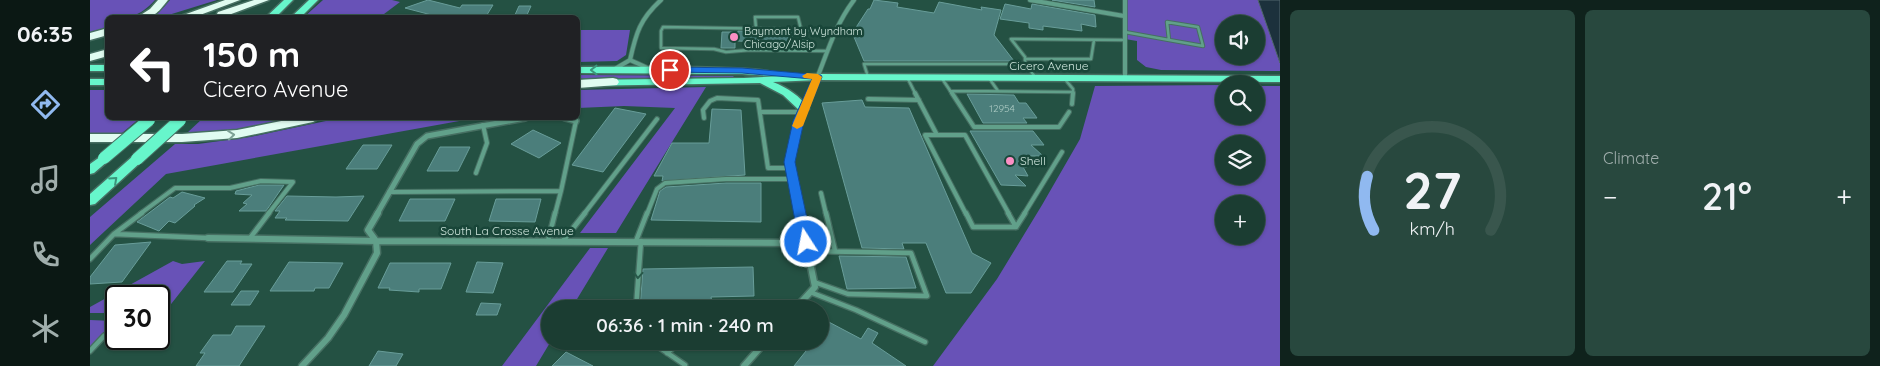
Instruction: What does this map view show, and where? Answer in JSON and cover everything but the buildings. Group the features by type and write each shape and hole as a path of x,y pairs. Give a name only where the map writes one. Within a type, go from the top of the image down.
{"highway":[{"path":"147,15 154,11 163,0"},
{"path":"189,15 235,0"},
{"path":"221,15 264,0"},
{"path":"90,37 105,32"},
{"path":"90,46 105,42"},
{"path":"90,58 105,53"},
{"path":"90,62 105,66"},
{"path":"580,84 613,76"},
{"path":"90,138 182,138 228,135 303,120"}],"main road":[{"path":"272,15 289,0"},
{"path":"297,15 314,0"},
{"path":"90,68 105,66"},
{"name":"Cicero Avenue","path":"580,70 613,76 755,80 818,77 1280,79"},
{"name":"Cicero Avenue","path":"613,76 652,70 742,71 818,77"},
{"path":"755,80 779,88 796,98 803,110"},
{"path":"90,82 105,82"},
{"path":"90,170 149,120"},
{"path":"90,202 180,120"}],"street":[{"path":"613,76 630,60 637,27 646,13 661,0"},
{"path":"803,300 815,287 790,162 803,110 818,77 835,30 854,0"},
{"path":"1030,0 1124,16"},
{"path":"1124,0 1125,79"},
{"path":"630,60 652,70"},
{"path":"302,366 328,338 344,315 377,253 376,241 368,230 421,140 427,136 513,120"},
{"name":"South La Crosse Avenue","path":"208,238 376,241 806,242"},
{"path":"744,366 758,350"}],"lane":[{"path":"756,28 755,17 798,17 806,50"},
{"path":"1125,32 1177,42 1203,46 1198,27 1167,22 1169,40"},
{"path":"827,51 726,52 714,49 662,48 661,31 664,26 835,30"},
{"path":"1036,78 1025,64 1025,58 1011,39 1125,40"},
{"path":"1025,58 1091,59 1094,40"},
{"path":"868,77 864,64 1025,64"},
{"path":"907,77 937,135"},
{"path":"941,78 974,127 1059,127 1069,112"},
{"path":"989,78 998,91"},
{"path":"1064,78 1073,89 1072,104"},
{"path":"950,91 1072,92"},
{"path":"704,118 703,110 710,101 717,98 758,100 768,168 791,168"},
{"path":"868,99 919,100"},
{"path":"761,112 803,110"},
{"path":"563,241 657,119"},
{"path":"548,241 576,121"},
{"path":"476,173 487,146 488,134 483,125"},
{"path":"926,135 965,135 1016,227 973,227 926,135"},
{"path":"1016,227 1062,152"},
{"path":"636,300 639,241 657,189 666,183 726,179 793,179"},
{"path":"90,259 114,234 175,188 230,188 261,181 293,182 250,238"},
{"path":"389,192 561,191"},
{"path":"821,193 835,251"},
{"path":"114,234 208,238"},
{"path":"808,251 911,252 927,296 848,294 814,282"},
{"path":"810,292 856,310 925,342"},
{"path":"90,352 104,336"},
{"path":"664,350 685,365"},
{"path":"668,353 671,350"}],"shaded area":[{"path":"90,0 155,0 144,10 134,15 105,15 105,29 90,34"},
{"path":"170,0 217,0 168,15 152,15"},
{"path":"323,0 392,0 400,2 383,15 306,15"},
{"path":"1125,0 1258,0 1263,15 1215,15 1215,65 1265,65 1265,20 1280,63 1280,71 1161,70 1146,67 1137,60 1137,41 1125,39"},
{"path":"580,30 630,30 626,55 617,61 580,62"},
{"path":"580,75 734,77 690,80 580,80"},
{"path":"1215,85 1215,125 1265,125 1265,86 1280,86 1280,366 933,366 997,279 1080,139 1095,86"},
{"path":"706,87 616,233 580,233 675,108 624,106 580,108 580,90"},
{"path":"90,90 105,90 105,120 138,120 122,133 90,133"},
{"path":"201,120 290,120 234,131 186,134"},
{"path":"331,120 465,120 166,174 90,245 90,217 175,144 198,144 250,137"},
{"path":"590,248 608,248 576,300 551,300"},
{"path":"173,261 182,264 205,261 170,305 170,285 130,285"},
{"path":"105,299 105,313 90,313 90,307"},
{"path":"541,314 541,350 546,350 536,366 502,366"},
{"path":"90,320 105,321 105,331 90,347"}],"water":[{"path":"1258,0 1280,0 1280,63 1265,20 1265,15 1263,15"}],"slow traffic":[{"path":"797,126 818,77 807,76"}],"place":[{"name":"Baymont by Wyndham Chicago/Alsip","path":"734,37"},
{"name":"Shell","path":"1010,161"}],"route":[{"path":"670,70 742,71 818,77 798,121 790,162 806,242"}]}
